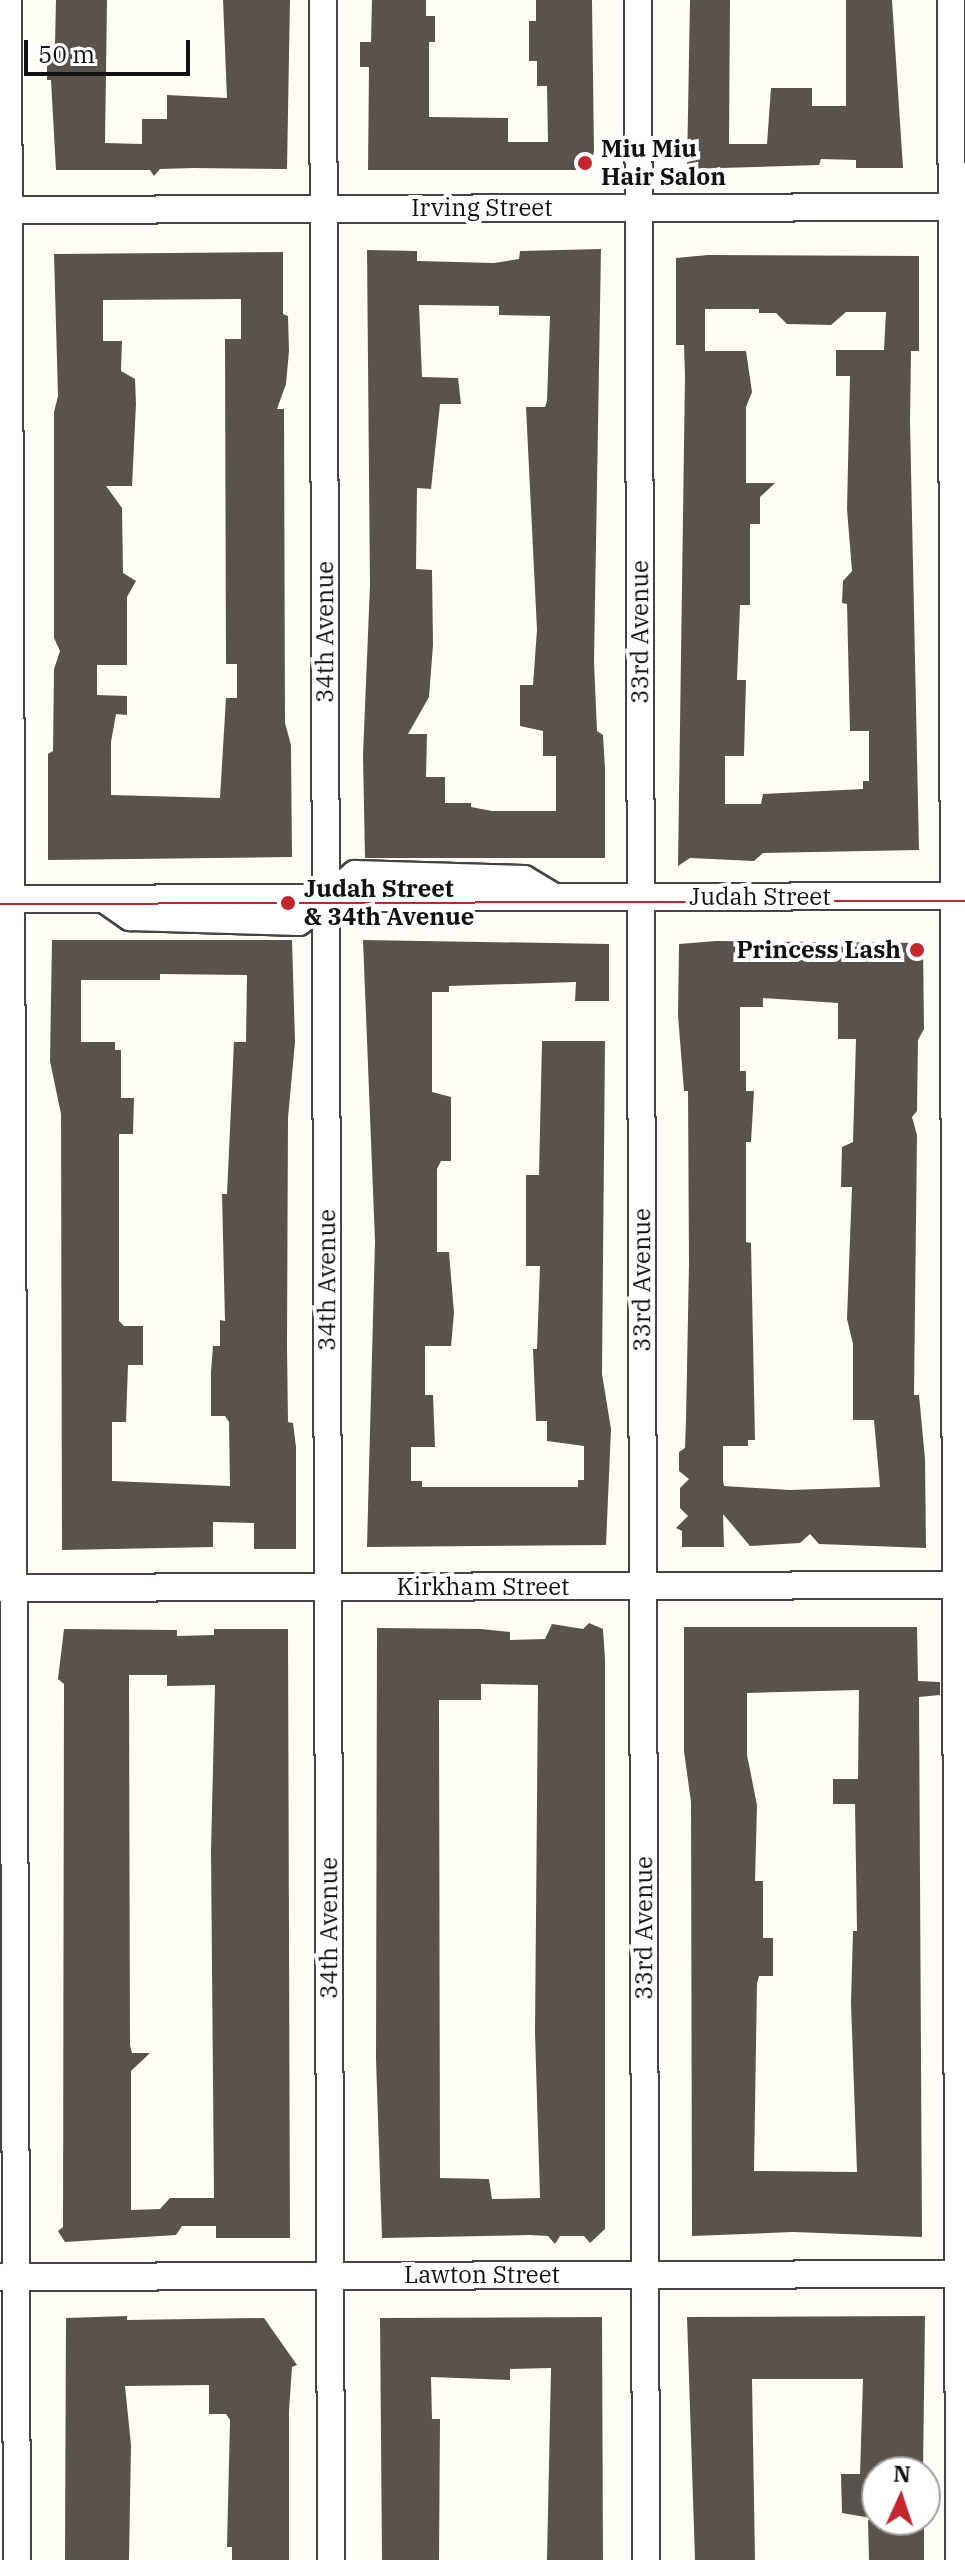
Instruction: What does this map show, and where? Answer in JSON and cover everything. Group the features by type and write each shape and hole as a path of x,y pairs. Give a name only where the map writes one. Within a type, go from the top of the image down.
{"street":[{"path":"8,0 4,210 8,2277 17,2560"},
{"name":"34th Avenue","path":"323,0 331,2560"},
{"name":"33rd Avenue","path":"638,0 646,2560"},
{"path":"951,0 958,207 962,2274 959,2560"},
{"name":"Irving Street","path":"4,210 958,207"},
{"name":"Judah Street","path":"6,899 960,896"},
{"name":"Kirkham Street","path":"7,1588 961,1585"},
{"name":"Lawton Street","path":"8,2277 962,2274"}],"building":[{"path":"56,0 107,0 105,143 142,144 142,119 167,119 167,95 227,98 223,0 290,0 287,169 160,169 154,176 150,170 56,170 47,59 52,59 55,43"},
{"path":"372,0 426,0 426,16 435,16 435,42 429,42 429,117 508,118 508,142 548,142 547,86 537,86 537,61 529,61 529,21 536,21 536,0 592,0 594,152 588,170 368,170 369,67 360,67 360,42 371,42"},
{"path":"690,0 730,0 729,144 767,144 771,88 812,88 812,106 846,106 846,0 892,0 903,168 856,168 856,160 821,159 819,165 687,169"},
{"path":"601,249 594,662 597,731 603,735 605,769 605,858 365,858 363,755 370,585 367,250 417,251 417,261 494,263 519,259 520,251","holes":["419,305 499,306 499,315 550,316 547,401 545,407 526,407 537,630 533,685 520,685 520,726 543,731 543,756 556,756 556,811 492,811 471,807 471,803 445,803 445,777 426,777 427,734 408,734 429,697 433,645 432,570 416,569 417,488 431,489 440,404 461,404 458,378 422,377"]},
{"path":"283,252 283,314 288,316 289,351 286,384 277,409 284,409 285,723 291,745 292,857 48,860 48,754 53,751 54,669 60,651 54,638 54,412 58,396 54,254","holes":["241,299 241,339 225,339 226,664 237,664 237,698 226,698 220,798 111,795 111,742 116,714 127,715 127,696 97,695 97,665 127,665 127,597 136,581 123,573 122,508 106,486 132,486 136,404 135,379 121,371 122,341 103,341 103,300"]},
{"path":"708,255 919,256 919,351 911,351 910,421 919,850 763,853 754,861 690,858 678,866 685,376 684,345 676,345 676,258","holes":["705,309 759,309 759,313 776,313 787,324 831,325 846,312 886,312 884,350 836,350 836,376 850,376 847,509 852,571 843,581 842,603 847,604 850,731 869,731 869,781 863,781 863,789 763,794 761,804 725,804 725,756 744,756 746,680 737,680 740,605 750,605 750,524 760,524 760,497 775,483 746,483 746,407 752,392 746,351 705,351"]},
{"path":"52,940 292,940 295,1042 288,1118 287,1346 288,1422 293,1423 296,1447 296,1549 254,1549 254,1523 213,1522 213,1547 62,1550 61,1114 50,1061","holes":["160,974 247,975 246,1042 234,1042 227,1194 222,1194 225,1321 220,1320 220,1346 213,1346 211,1372 211,1416 225,1416 229,1422 230,1486 112,1481 112,1422 126,1422 128,1365 143,1365 143,1326 124,1326 119,1321 119,1134 133,1134 134,1098 121,1098 121,1050 115,1050 115,1042 81,1042 81,980 160,980"]},
{"path":"363,940 609,944 609,1001 575,1001 576,982 449,986 449,992 432,992 432,1092 451,1097 451,1161 441,1161 437,1169 437,1252 449,1252 454,1313 451,1346 425,1346 425,1395 433,1395 435,1447 411,1447 411,1481 422,1481 422,1487 578,1487 578,1480 584,1480 584,1446 547,1441 547,1421 536,1421 533,1349 537,1349 540,1266 526,1266 526,1175 539,1175 542,1041 605,1041 602,1374 611,1429 606,1545 367,1547 375,1241"},
{"path":"716,941 923,943 924,1029 918,1040 917,1111 912,1117 917,1135 914,1395 919,1395 925,1459 926,1548 819,1544 810,1534 800,1543 750,1546 723,1514 724,1547 682,1547 682,1531 676,1528 688,1516 680,1508 680,1488 689,1479 679,1471 679,1452 685,1448 689,1264 688,1091 684,1091 678,1015 679,944","holes":["763,998 838,1003 838,1039 856,1039 853,1142 842,1147 841,1187 852,1187 847,1319 853,1344 853,1420 874,1420 880,1487 790,1490 724,1486 723,1446 748,1446 748,1440 755,1440 751,1243 746,1242 746,1142 751,1142 754,1091 746,1091 746,1071 740,1071 740,1007 763,1007"]},
{"path":"589,1623 603,1629 605,1659 605,2229 590,2243 584,2236 560,2236 555,2244 548,2236 530,2235 382,2238 376,2059 377,1628 481,1629 510,1632 510,1640 545,1639 552,1624 583,1629","holes":["481,1684 538,1685 535,2033 540,2198 492,2199 489,2179 440,2178 439,1700 481,1700"]},
{"path":"684,1627 917,1627 918,1681 940,1682 940,1695 919,1697 922,2237 793,2232 692,2236 691,1802 684,1751","holes":["859,1690 858,1779 833,1779 833,1804 855,1804 857,1931 853,1931 851,2003 857,2172 754,2171 757,1983 759,1976 773,1976 773,1938 763,1938 763,1881 755,1881 757,1805 747,1755 747,1693"]},
{"path":"64,1629 177,1630 177,1636 214,1635 214,1629 288,1629 290,2238 216,2238 216,2226 182,2226 176,2235 65,2242 58,2231 63,2227 64,1684 58,1679","holes":["129,1675 167,1675 167,1686 215,1685 211,1851 214,2198 170,2198 160,2209 131,2210 131,2071 150,2053 132,2053 130,2045"]},
{"path":"127,2316 127,2320 264,2318 297,2365 292,2367 289,2411 289,2560 232,2560 232,2547 227,2547 230,2420 226,2414 209,2414 209,2385 125,2386 131,2445 129,2560 65,2560 66,2318"},
{"path":"925,2316 923,2456 861,2456 861,2516 842,2513 841,2474 860,2474 863,2379 752,2379 755,2560 695,2560 687,2317"},
{"path":"602,2317 603,2560 547,2560 551,2368 510,2369 510,2380 431,2377 432,2419 440,2419 439,2560 382,2560 380,2318"},
{"path":"868,2536 924,2536 924,2560 869,2560"}],"tram line":[{"path":"0,904 965,901"}],"place":[{"name":"Miu Miu Hair Salon","path":"585,163"},
{"name":"Judah Street & 34th Avenue","path":"288,903"},
{"name":"Princess Lash","path":"917,950"}]}
